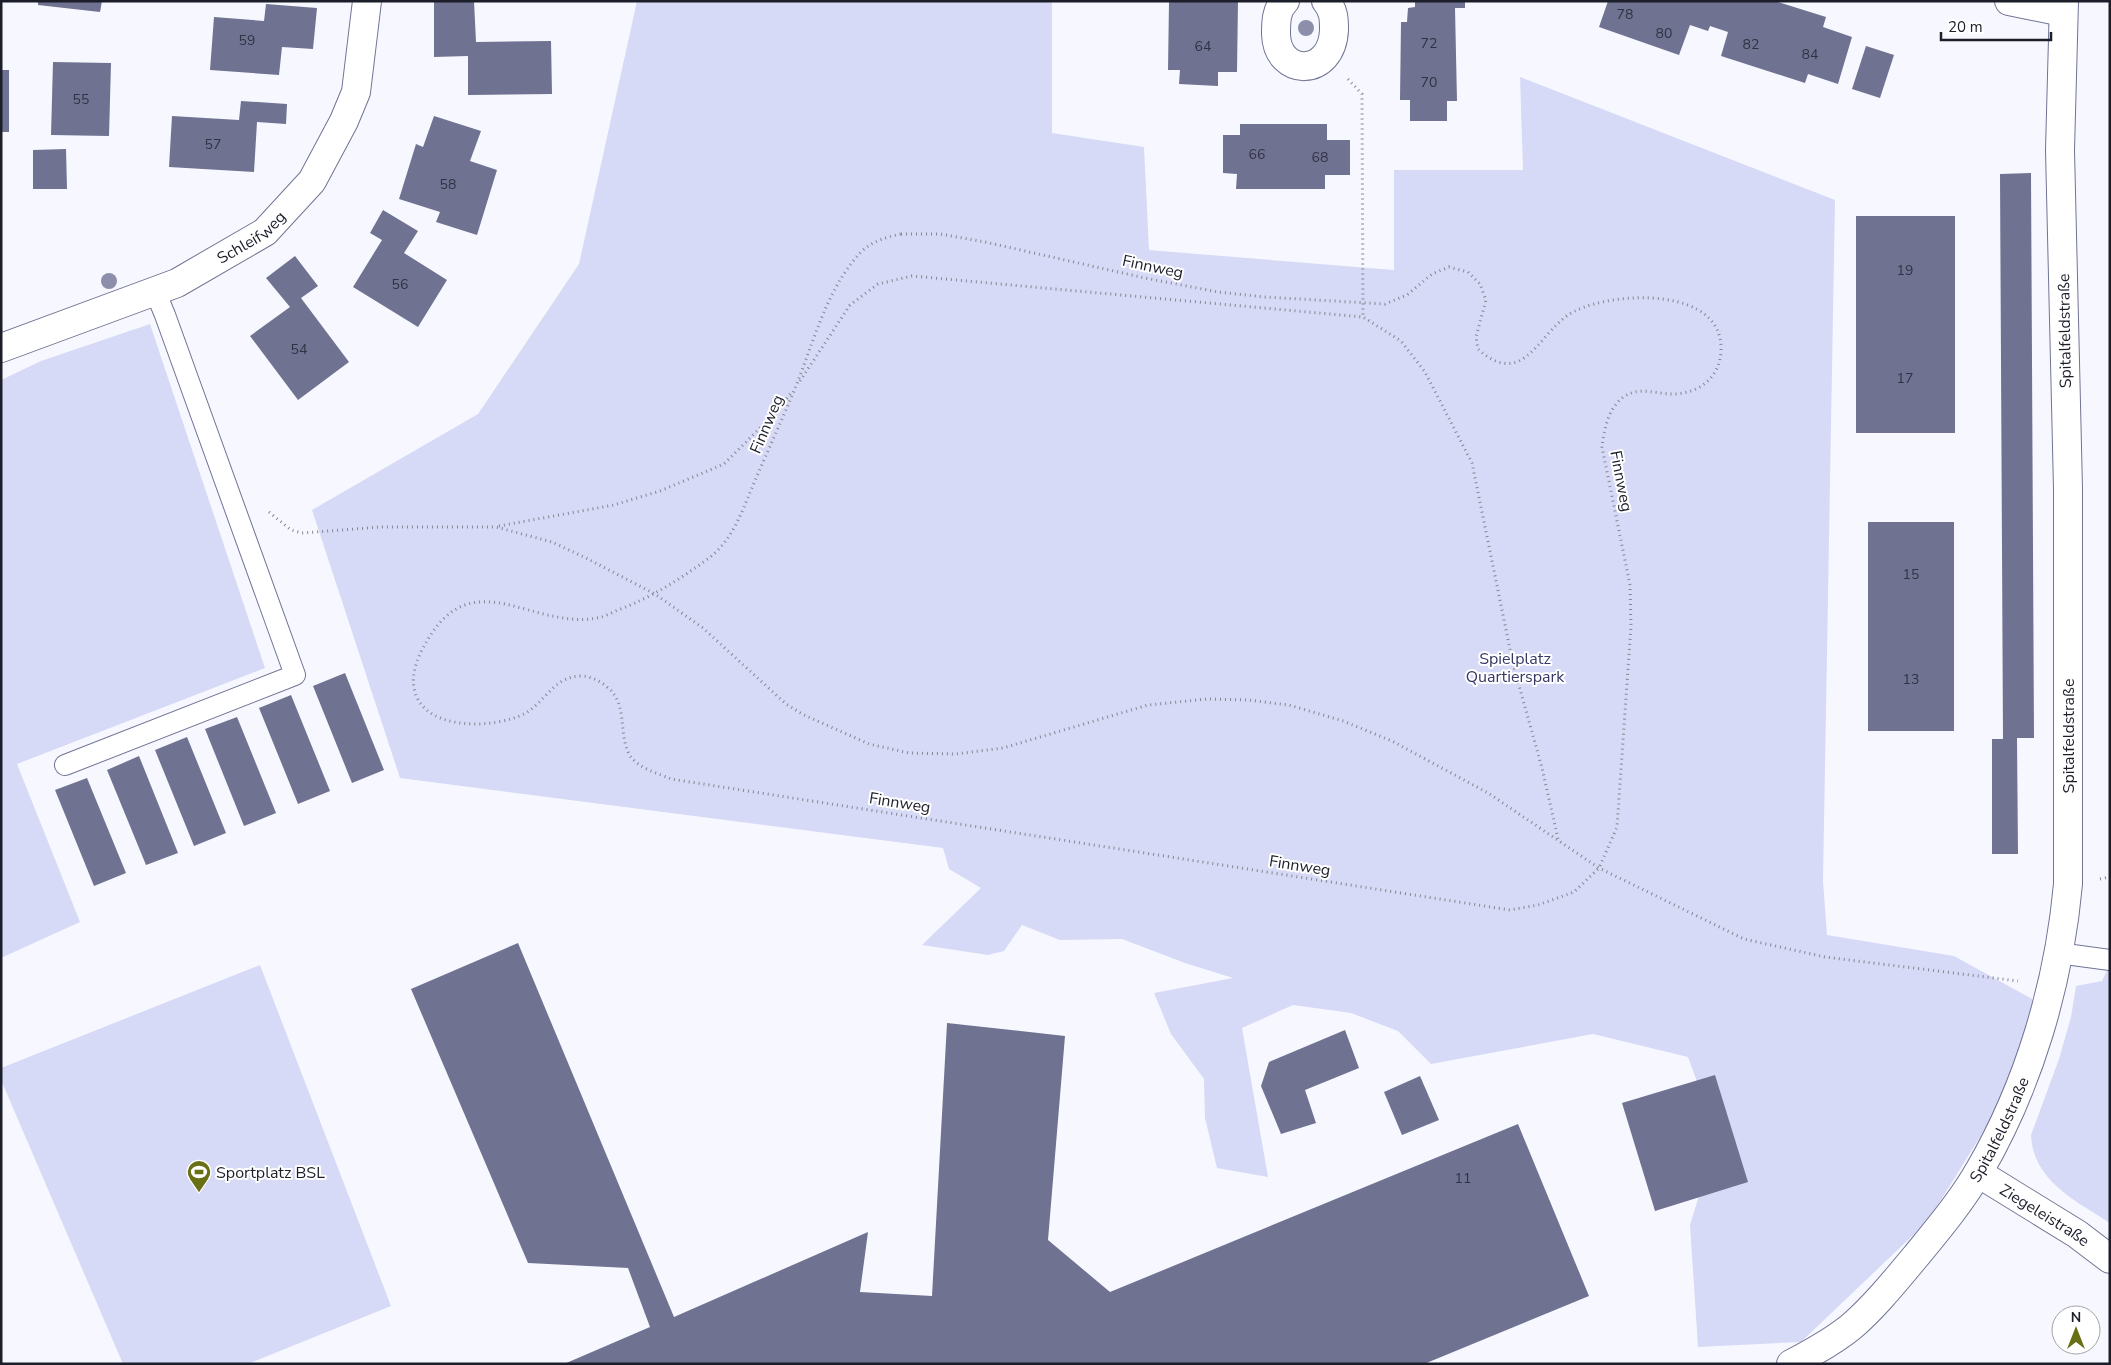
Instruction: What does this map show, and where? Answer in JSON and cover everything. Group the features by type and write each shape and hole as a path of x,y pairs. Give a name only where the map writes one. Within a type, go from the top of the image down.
{"street":[{"name":"Schleifweg","path":"1,348 177,283 265,232 312,181 344,121 356,92 367,1"},
{"path":"1285,1 1278,11 1276,20 1276,44 1280,53 1295,64 1305,66 1324,60 1330,52 1334,42 1332,6"},
{"path":"2009,1 2064,7"},
{"name":"Spitalfeldstraße","path":"1791,1364 1818,1350 1852,1326 1938,1230 1978,1173 2009,1116 2033,1049 2058,953 2068,884 2068,489 2060,150 2064,7"},
{"name":"Ziegeleistraße","path":"1978,1173 2078,1234 2110,1259"}],"lane":[{"path":"65,765 295,675 166,315 155,291"},
{"path":"2058,953 2110,960"}],"path":[{"path":"1327,55 1362,94 1363,317"},
{"name":"Finnweg","path":"901,234 940,234 985,242 1145,278 1218,292 1264,297 1385,304 1407,295 1432,274 1449,267 1468,272 1480,284 1486,300 1476,337 1478,349 1488,358 1504,364 1518,361 1528,354 1554,326 1575,311 1601,302 1631,298 1658,298 1685,303 1707,315 1718,331 1721,350 1719,367 1707,383 1693,391 1675,394 1639,391 1624,397 1614,408 1605,427 1602,447 1630,585 1631,626 1617,827 1599,868 1574,892 1538,905 1510,910 671,780 639,765 629,754 623,734 621,711 616,694 600,681 586,676 571,676 556,684 528,712 509,720 483,724 457,723 440,718 429,712 418,700 413,687 415,668 421,652 433,630 448,613 461,605 476,601 500,603 569,618 598,618 655,594 709,559 736,528 795,388 826,308 842,276 863,250 881,239 901,234"},
{"path":"266,508 291,530 302,533 381,527 496,527 614,505 660,491 724,464 776,412 795,388 850,305 878,284 912,276 1363,317 1401,340 1425,372 1472,463 1513,664 1542,768 1558,839"},
{"path":"496,527 552,542 655,594 703,628 786,704 804,716 869,744 908,753 956,754 1002,748 1148,705 1207,699 1248,700 1289,705 1343,721 1392,741 1488,794 1599,868 1744,939 1825,957 2051,985"}],"green space":[{"name":"Spielplatz Quartierspark","path":"637,1 1052,1 1052,133 1144,147 1149,250 1394,270 1394,170 1523,170 1520,77 1835,200 1823,881 1827,935 1954,956 2034,1000 2009,1090 1928,1221 1801,1342 1698,1347 1690,1225 1717,1137 1688,1057 1593,1034 1431,1064 1398,1031 1351,1013 1293,1005 1242,1028 1268,1177 1217,1168 1205,1118 1204,1079 1171,1034 1154,993 1233,978 1185,963 1122,939 1060,940 1022,925 1004,951 988,955 922,945 981,888 949,869 943,848 400,778 312,510 478,414 579,264"},
{"path":"150,324 265,668 17,764 80,922 1,958 1,380 41,361"},
{"path":"2110,964 2110,1223 2071,1198 2048,1177 2039,1165 2031,1135 2059,1059 2071,1017 2076,986 2102,981"},
{"name":"Sportplatz BSL","path":"260,965 391,1306 248,1364 123,1364 1,1080 1,1068"}],"building":[{"path":"38,1 102,1 100,12 38,5"},
{"path":"434,1 474,1 476,42 551,41 552,94 468,95 468,56 434,57"},
{"path":"1169,1 1238,1 1237,72 1218,72 1218,86 1179,84 1180,70 1168,70"},
{"path":"1415,1 1465,1 1465,8 1455,8 1457,101 1447,101 1447,121 1410,121 1410,100 1400,100 1401,22 1407,22 1408,8 1415,7"},
{"path":"1608,1 1775,1 1826,17 1823,27 1852,37 1838,84 1808,74 1805,83 1721,56 1728,32 1710,26 1708,31 1690,25 1679,55 1599,27"},
{"path":"266,4 317,8 313,49 282,47 279,75 210,70 214,17 264,21"},
{"path":"1866,46 1894,55 1880,98 1852,89"},
{"path":"53,62 111,63 109,136 51,135"},
{"path":"1,70 9,70 9,132 1,132"},
{"path":"241,101 287,104 286,124 257,122 254,172 169,167 172,116 239,120"},
{"path":"434,116 481,131 470,161 497,170 477,235 436,222 440,212 399,199 416,144 423,147"},
{"path":"1240,124 1327,124 1327,140 1350,140 1350,175 1325,175 1325,189 1236,189 1237,174 1223,173 1223,135 1240,135"},
{"path":"66,149 67,189 33,189 33,150"},
{"path":"2031,173 2034,738 2017,738 2018,854 1992,854 1992,739 2003,739 2000,174"},
{"path":"383,210 418,231 404,253 447,280 418,327 353,287 382,240 370,233"},
{"path":"1856,216 1955,216 1955,433 1856,433"},
{"path":"295,256 318,286 301,298 349,362 298,400 250,336 290,307 266,278"},
{"path":"1868,522 1954,522 1954,731 1868,731"},
{"path":"345,673 384,770 352,783 313,686"},
{"path":"291,695 330,791 298,804 259,708"},
{"path":"237,717 276,813 244,826 205,729"},
{"path":"187,737 226,833 194,846 155,750"},
{"path":"139,756 178,853 146,865 107,770"},
{"path":"87,778 126,873 94,886 55,790"},
{"path":"518,943 674,1317 868,1232 860,1292 932,1296 947,1023 1065,1036 1048,1240 1110,1292 1518,1124 1589,1296 1424,1364 564,1364 650,1327 628,1268 528,1263 411,989"},
{"path":"1345,1030 1359,1068 1305,1090 1316,1123 1281,1134 1261,1086 1269,1062"},
{"path":"1715,1075 1748,1182 1655,1211 1622,1103"},
{"path":"1420,1076 1439,1120 1402,1135 1384,1092"}],"place":[{"name":"Sportplatz BSL","path":"199,1193"}]}
